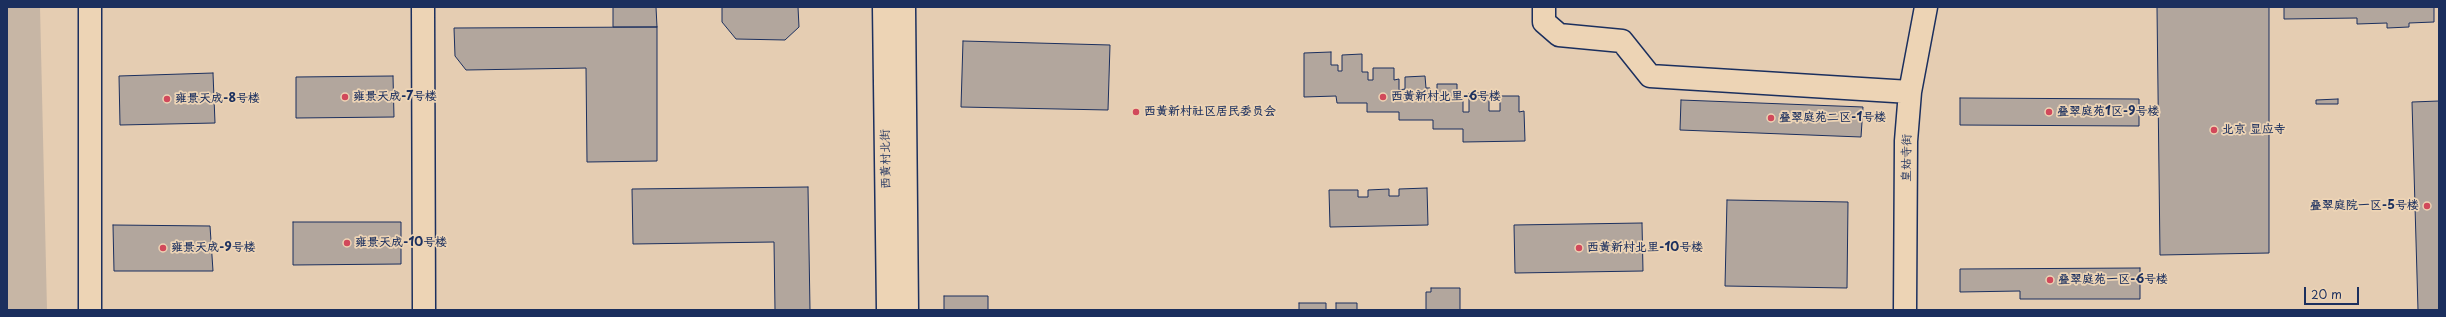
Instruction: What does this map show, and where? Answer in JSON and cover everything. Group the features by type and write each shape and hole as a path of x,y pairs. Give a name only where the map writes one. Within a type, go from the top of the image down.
{"street":[{"path":"90,7 90,310"},
{"path":"423,7 424,310"},
{"name":"西黄村北街","path":"884,7 888,310"},
{"name":"西黄村北街","path":"904,7 907,310"},
{"path":"1544,7 1544,22 1559,35 1622,41 1650,76 1910,92"},
{"name":"皇姑寺街","path":"1905,310 1906,142 1910,92 1926,7"}],"shaded area":[{"path":"7,7 40,7 47,310 7,310"}],"building":[{"path":"613,7 656,7 657,27 613,27"},
{"path":"722,7 798,7 799,27 785,40 736,39 722,22"},
{"name":"北京 显应寺","path":"2157,7 2269,7 2269,253 2160,255"},
{"path":"2284,7 2434,7 2434,22 2409,23 2409,27 2387,28 2387,23 2357,24 2357,18 2284,19"},
{"path":"657,27 657,161 587,162 586,68 466,70 455,56 454,28"},
{"path":"963,41 1110,45 1108,110 961,107"},
{"name":"西黄新村北里-6号楼","path":"1331,52 1331,65 1338,65 1338,71 1342,71 1342,55 1362,54 1362,72 1368,72 1368,80 1373,80 1373,68 1394,68 1394,80 1399,79 1399,90 1405,89 1405,77 1425,76 1426,88 1430,88 1430,98 1437,98 1437,84 1457,84 1457,97 1463,97 1463,112 1469,112 1469,93 1489,93 1489,111 1500,111 1500,96 1519,96 1519,112 1524,111 1525,141 1463,142 1463,129 1433,129 1433,120 1399,120 1399,112 1367,112 1367,103 1337,103 1336,96 1304,97 1304,53"},
{"name":"雍景天成-8号楼","path":"213,73 215,123 120,125 119,76"},
{"name":"雍景天成-7号楼","path":"393,76 394,117 296,118 296,77"},
{"name":"叠翠庭苑1区-9号楼","path":"1960,98 2139,99 2139,126 1960,125"},
{"path":"2338,99 2338,104 2316,104 2316,100"},
{"name":"叠翠庭苑二区-1号楼","path":"1681,100 1863,107 1861,137 1680,130"},
{"name":"叠翠庭院一区-5号楼","path":"2439,101 2439,310 2418,310 2412,102"},
{"path":"808,187 810,310 775,310 774,242 633,244 632,189"},
{"path":"1427,188 1428,225 1330,227 1329,190 1358,190 1358,197 1368,197 1368,190 1389,189 1389,196 1399,196 1399,189"},
{"path":"1727,200 1848,202 1847,288 1725,286"},
{"name":"雍景天成-10号楼","path":"293,222 401,222 401,264 293,265"},
{"name":"西黄新村北里-10号楼","path":"1642,223 1643,271 1515,273 1514,225"},
{"name":"雍景天成-9号楼","path":"113,225 210,226 213,271 114,271"},
{"name":"叠翠庭苑一区-6号楼","path":"2140,268 2140,299 2020,299 2020,291 1960,292 1960,269"},
{"path":"1431,288 1460,288 1460,310 1426,310 1426,292 1431,292"},
{"path":"944,296 988,296 988,310 944,310"},
{"path":"1299,303 1326,303 1326,310 1299,310"},
{"path":"1336,303 1357,303 1357,310 1336,310"}],"place":[{"name":"雍景天成-7号楼","path":"345,97"},
{"name":"西黄新村北里-6号楼","path":"1383,97"},
{"name":"雍景天成-8号楼","path":"167,99"},
{"name":"西黄新村社区居民委员会","path":"1136,112"},
{"name":"叠翠庭苑1区-9号楼","path":"2049,112"},
{"name":"叠翠庭苑二区-1号楼","path":"1771,118"},
{"name":"北京 显应寺","path":"2214,130"},
{"name":"叠翠庭院一区-5号楼","path":"2427,206"},
{"name":"雍景天成-10号楼","path":"347,243"},
{"name":"雍景天成-9号楼","path":"163,248"},
{"name":"西黄新村北里-10号楼","path":"1579,248"},
{"name":"叠翠庭苑一区-6号楼","path":"2050,280"}]}
